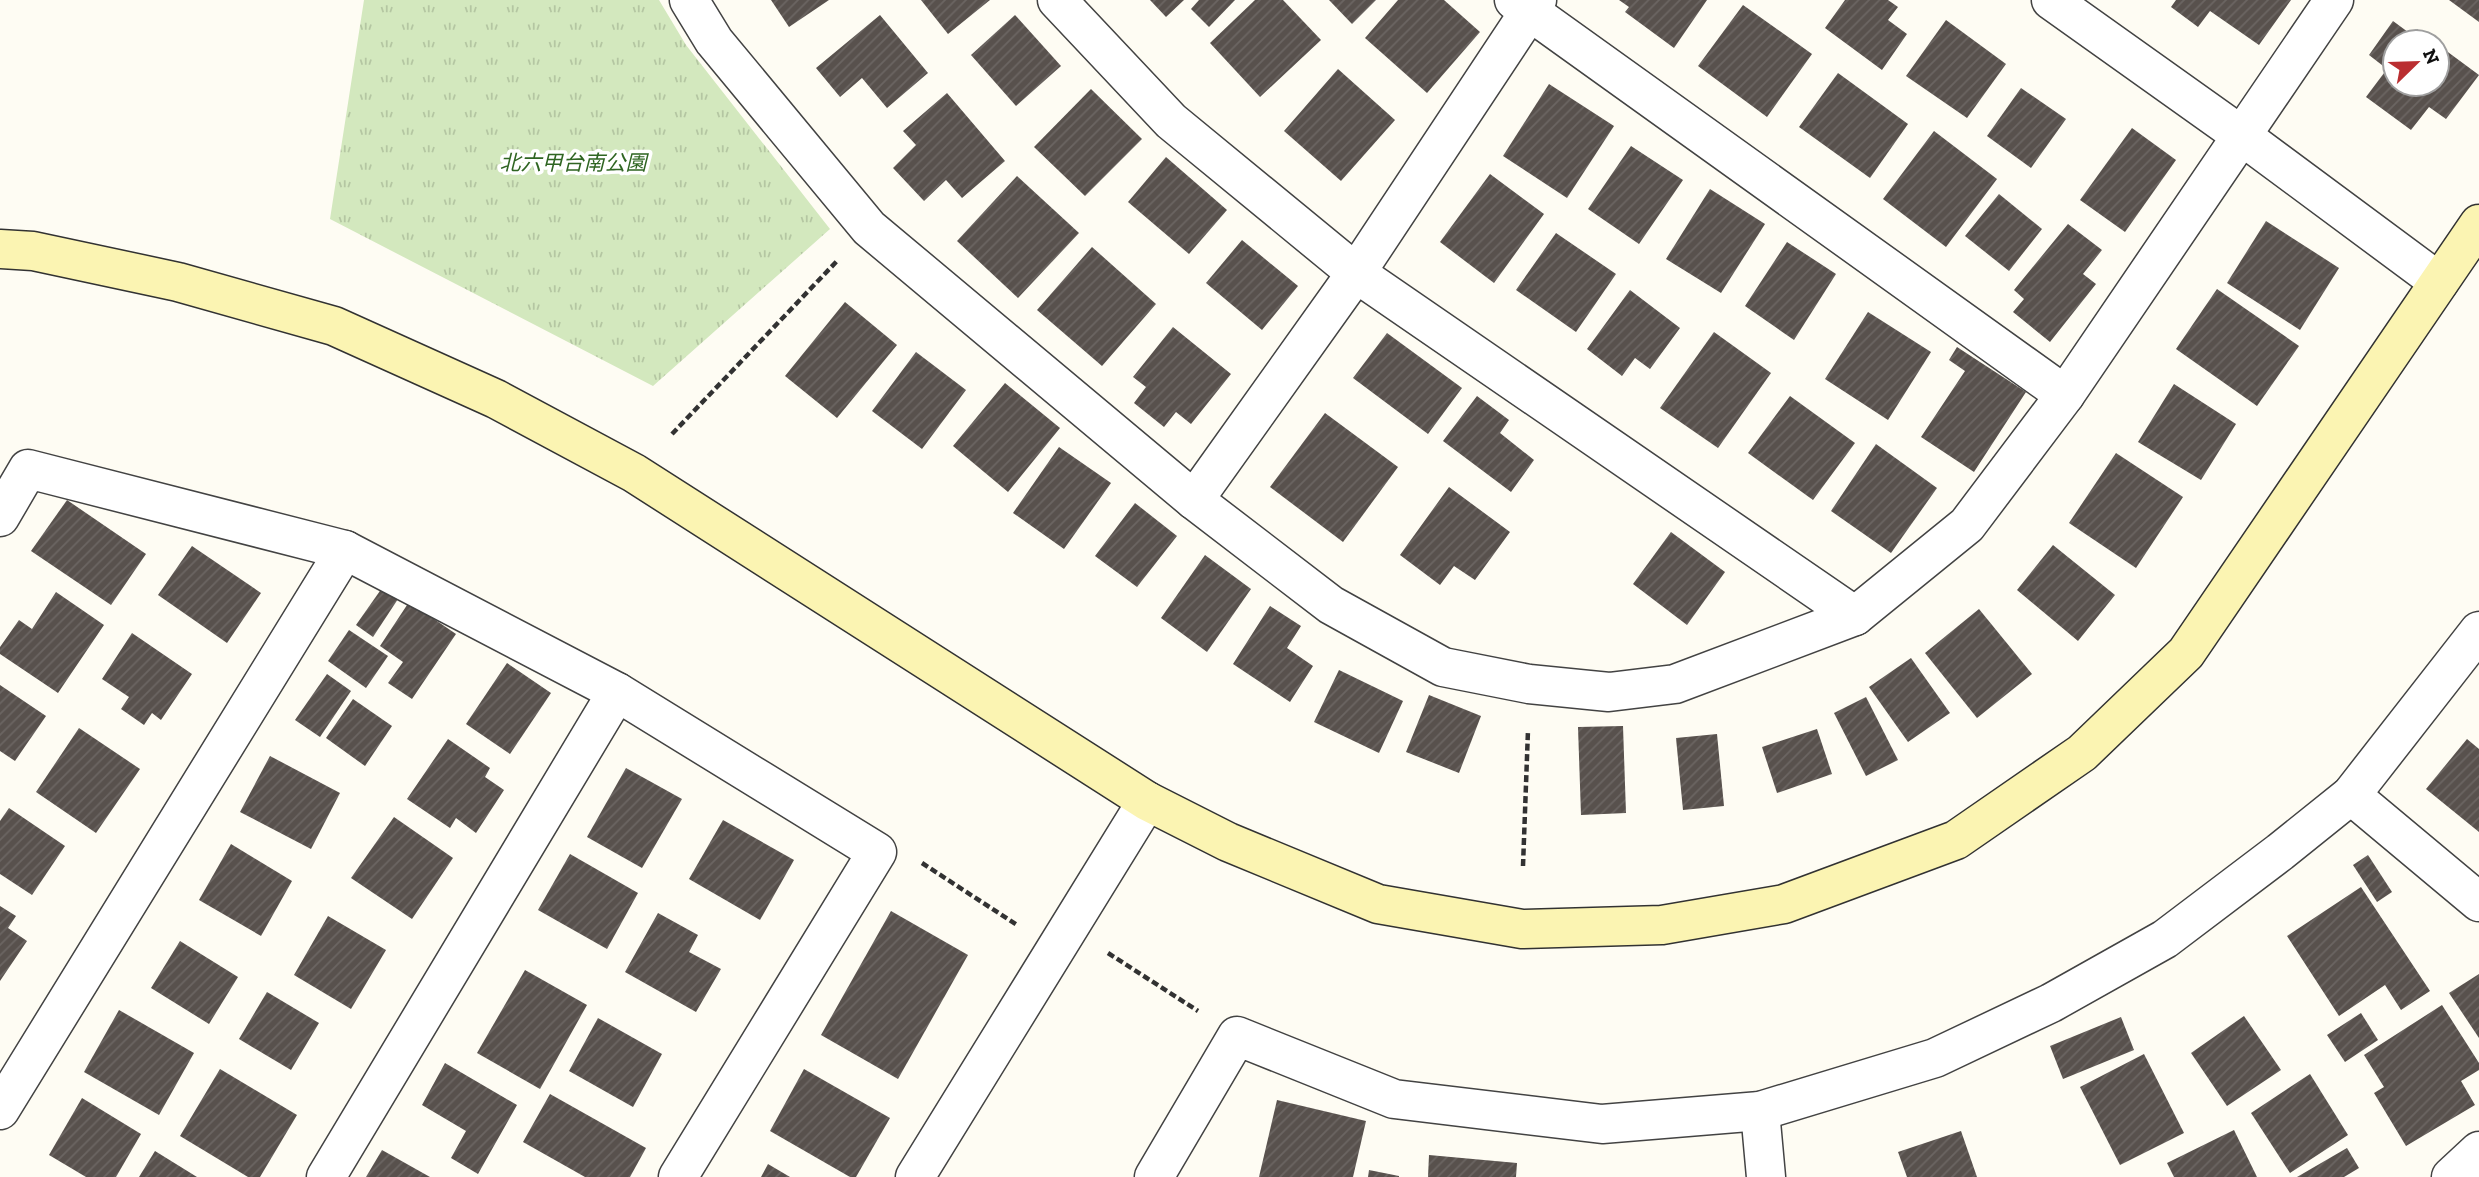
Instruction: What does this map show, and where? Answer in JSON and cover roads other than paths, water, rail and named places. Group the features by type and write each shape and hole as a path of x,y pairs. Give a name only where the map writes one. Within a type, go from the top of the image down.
{"street":[{"path":"689,0 714,41 869,228 1194,500 1331,605 1443,667 1529,684 1608,692 1675,684 1855,616 1966,525 2064,395 2334,0"},
{"path":"1057,0 1171,121 1356,273 1855,616"},
{"path":"2050,0 2242,136 2439,282"},
{"path":"1194,500 1356,273 1526,4 2064,395"},
{"path":"0,249 33,251 178,282 334,326 496,400 634,473 1147,801 1228,842 1378,904 1522,929 1662,925 1784,904 1956,840 2082,753 2186,653 2479,224"},
{"path":"0,517 28,469 345,550 617,692 877,852 678,1177"},
{"path":"0,1110 345,550"},
{"path":"1154,1177 1237,1036 1394,1099 1602,1125 1760,1111 1935,1058 2051,1003 2165,939 2351,796 2479,631"},
{"path":"326,1177 617,692"},
{"path":"2351,796 2479,902"},
{"path":"915,1177 1147,801"},
{"path":"1760,1111 1766,1177"},
{"path":"2451,1177 2479,1151"}],"park label":[{"name":"北六甲台南公園","path":"573,163"}]}
